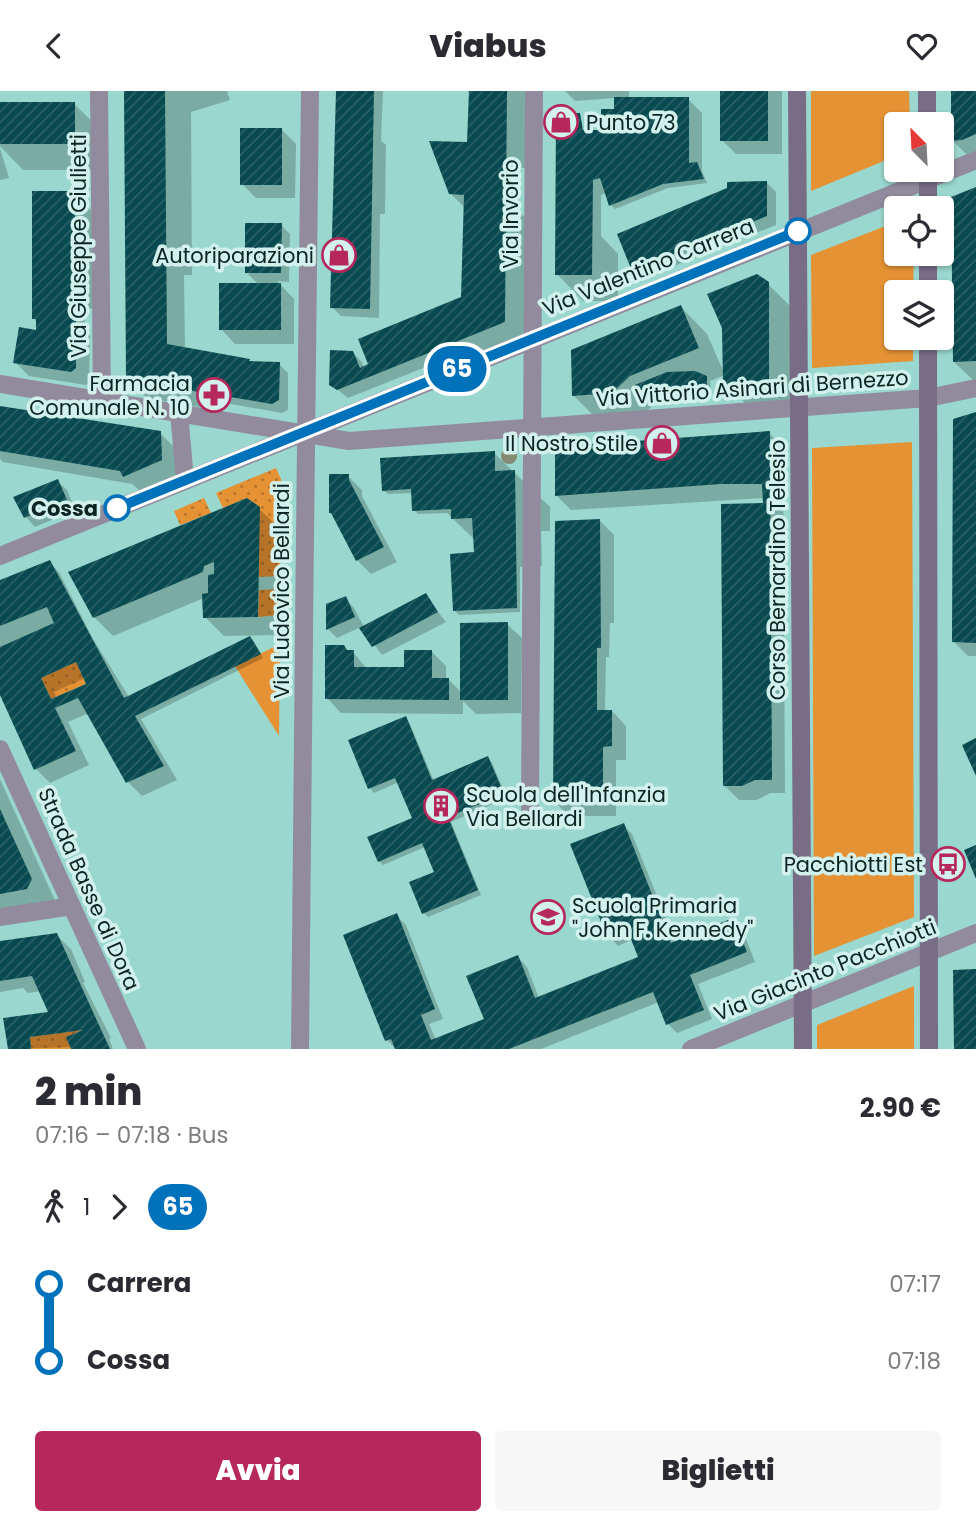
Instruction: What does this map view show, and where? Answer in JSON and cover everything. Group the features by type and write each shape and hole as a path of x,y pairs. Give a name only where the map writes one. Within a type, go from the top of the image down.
{"street":[{"name":"Via Giuseppe Giulietti","path":"99,91 102,401"},
{"name":"Via Ludovico Bellardi","path":"299,1049 310,91"},
{"name":"Via Invorio","path":"533,338 534,91"},
{"name":"Corso Bernardino Telesio","path":"797,91 803,1049"},
{"path":"927,91 927,112"},
{"name":"Via Valentino Carrera","path":"954,167 976,160"},
{"name":"Via Valentino Carrera","path":"0,556 798,231 912,182"},
{"name":"Via Valentino Carrera","path":"531,428 533,338"},
{"path":"928,350 929,1049"},
{"name":"Via Vittorio Asinari di Bernezzo","path":"0,384 349,441 928,398 976,388"},
{"path":"179,412 185,480"},
{"path":"530,810 531,428"},
{"name":"Strada Basse di Dora","path":"0,748 137,1049"},
{"path":"0,917 72,906"},
{"name":"Via Giacinto Pacchiotti","path":"691,1049 976,933"}],"shaded area":[{"path":"811,91 909,91 910,112 884,112 884,161 811,191"},
{"path":"884,227 884,266 914,266 913,280 884,280 884,350 913,350 913,361 812,368 811,255"},
{"path":"912,442 914,917 814,956 812,448"},
{"path":"276,468 281,479 280,576 259,577 259,507 247,498 223,508 216,493"},
{"path":"204,498 211,513 180,525 174,511"},
{"path":"280,589 280,615 258,617 259,590"},
{"path":"280,644 279,736 235,666"},
{"path":"76,662 86,684 51,699 41,678"},
{"path":"914,986 914,1049 817,1049 817,1025"},
{"path":"83,1030 66,1037 71,1049 31,1049 30,1037"}],"building":[{"path":"124,91 165,91 167,344 250,359 249,361 280,362 279,400 272,404 126,380"},
{"path":"336,91 374,91 370,309 330,308"},
{"path":"469,91 507,91 505,322 337,390 329,385 330,350 353,351 360,368 368,364 358,339 461,297 464,195 449,194 429,141 467,142"},
{"path":"720,91 768,91 768,141 720,141"},
{"path":"951,91 976,91 976,134 954,141 954,112 951,112"},
{"path":"614,97 689,97 689,163 697,162 704,179 663,184 609,206 600,178 593,180 592,275 555,275 556,113 580,113 583,130 601,130 601,109 614,109"},
{"path":"0,102 75,102 75,144 0,144"},
{"path":"240,128 282,128 282,185 240,185"},
{"path":"767,181 767,216 632,271 617,234 727,188 727,182"},
{"path":"976,187 976,361 953,362 954,196"},
{"path":"32,191 75,191 76,368 71,372 13,363 19,327 36,330 36,319 32,319"},
{"path":"245,223 282,223 281,273 245,273"},
{"path":"757,274 769,282 769,380 723,384 722,328 707,294"},
{"path":"219,283 281,283 281,330 219,330"},
{"path":"681,305 699,348 630,376 612,393 572,396 571,350"},
{"path":"695,371 707,376 707,385 635,391 635,385 667,372"},
{"path":"0,406 161,431 162,460 123,477 120,471 0,451"},
{"path":"976,412 976,643 952,642 953,419"},
{"path":"770,431 772,780 755,780 742,786 723,786 721,504 763,503 762,484 721,484 555,496 555,447"},
{"path":"495,451 495,471 515,470 517,608 453,611 450,554 474,552 472,518 451,519 451,509 412,511 411,489 382,491 380,458"},
{"path":"329,474 349,474 349,480 384,547 356,561 329,513"},
{"path":"58,479 67,500 24,518 13,497"},
{"path":"247,498 260,507 258,617 203,618 202,594 208,593 208,575 214,574 214,562 204,566 203,572 93,618 68,572"},
{"path":"600,519 601,648 597,648 597,710 612,710 612,746 603,747 603,803 553,803 555,521"},
{"path":"50,560 124,698 250,636 261,654 135,716 164,766 126,783 78,698 55,708 76,751 34,770 0,695 0,647 54,623 47,607 0,626 0,580","holes":["76,662 86,684 51,699 41,678"]},
{"path":"426,593 438,612 372,647 359,628"},
{"path":"346,596 355,617 326,630 326,604"},
{"path":"508,622 508,700 460,700 460,623"},
{"path":"325,645 344,645 347,650 354,650 354,667 404,667 404,650 432,650 432,678 449,678 449,700 325,699"},
{"name":"Scuola dell'Infanzia Via Bellardi","path":"406,716 432,780 488,756 504,794 448,817 478,890 422,914 409,882 434,872 422,843 378,862 367,837 412,818 395,778 368,789 348,740"},
{"path":"976,738 976,776 962,745"},
{"path":"0,809 32,879 27,889 0,894"},
{"path":"624,823 671,943 733,918 747,952 690,975 704,1010 666,1025 653,992 509,1049 395,1049 391,1039 385,1041 343,935 397,913 435,1009 421,1015 431,1040 484,1019 466,976 518,955 535,998 638,957 627,929 607,937 570,844"},
{"path":"976,845 976,879 964,850"},
{"path":"57,933 110,1049 71,1049 66,1037 83,1030 30,1037 31,1049 8,1049 3,1018 48,1012 32,976 0,981 0,941"},
{"path":"976,969 976,1049 954,1049 953,970"}],"bus line":[{"name":"65","path":"117,508 798,231"}],"place":[{"name":"Punto 73","path":"561,122"},
{"name":"Autoriparazioni","path":"339,255"},
{"name":"Farmacia Comunale N. 10","path":"214,395"},
{"name":"Il Nostro Stile","path":"662,443"},
{"name":"Cossa","path":"117,508"},
{"name":"Scuola dell'Infanzia Via Bellardi","path":"441,806"},
{"name":"Pacchiotti Est","path":"948,864"},
{"name":"Scuola Primaria \"John F. Kennedy\"","path":"548,917"}]}
